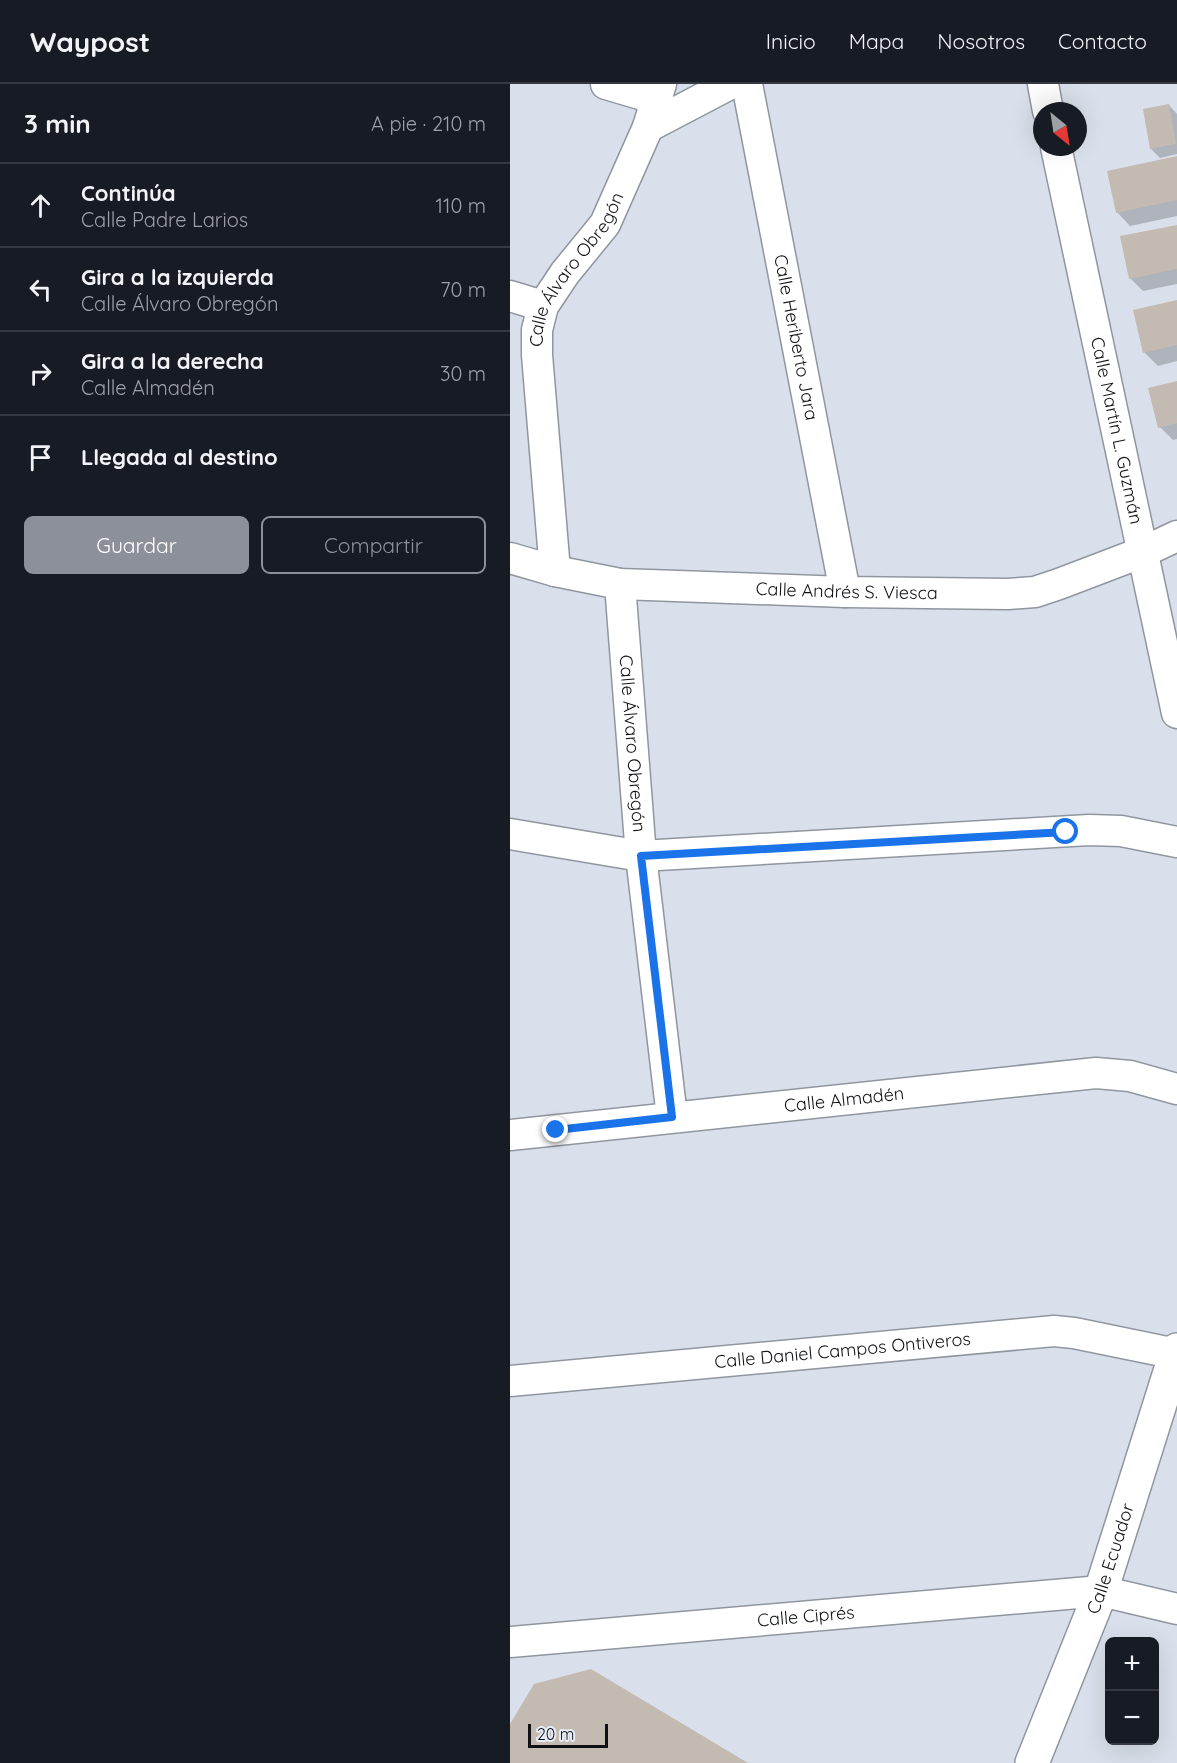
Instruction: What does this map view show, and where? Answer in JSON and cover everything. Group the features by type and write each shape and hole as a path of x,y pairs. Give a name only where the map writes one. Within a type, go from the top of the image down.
{"main road":[{"name":"Calle Ecuador","path":"1032,1763 1101,1591 1177,1353"}],"street":[{"path":"606,84 659,92"},
{"path":"648,127 730,84"},
{"name":"Calle Heriberto Jara","path":"747,84 845,592"},
{"path":"1043,84 1046,102"},
{"name":"Calle Álvaro Obregón","path":"555,571 537,355 537,330 543,306 565,273 605,224 648,127 659,92"},
{"name":"Calle Martín L. Guzmán","path":"1058,156 1177,713"},
{"path":"510,296 543,306"},
{"name":"Calle Andrés S. Viesca","path":"510,558 555,571 620,584 845,592 1008,594 1035,592 1143,552 1177,536"},
{"name":"Calle Álvaro Obregón","path":"620,584 641,856 672,1117"},
{"path":"510,834 641,856 1098,830 1121,831 1177,842"},
{"name":"Calle Almadén","path":"510,1135 1096,1074 1130,1076 1177,1089"},
{"name":"Calle Daniel Campos Ontiveros","path":"510,1381 1054,1331 1177,1353"},
{"name":"Calle Ciprés","path":"510,1642 1101,1591 1177,1609"}],"building":[{"path":"1169,104 1176,144 1150,149 1143,109"},
{"path":"1177,156 1177,200 1116,213 1107,171"},
{"path":"1177,225 1177,269 1129,279 1120,236"},
{"path":"1177,300 1177,345 1143,353 1133,310"},
{"path":"1177,381 1177,423 1158,428 1148,388"},
{"path":"591,1669 748,1763 510,1763 510,1724 534,1684"}],"route":[{"path":"556,1130 672,1117 641,856 1066,832"}]}
